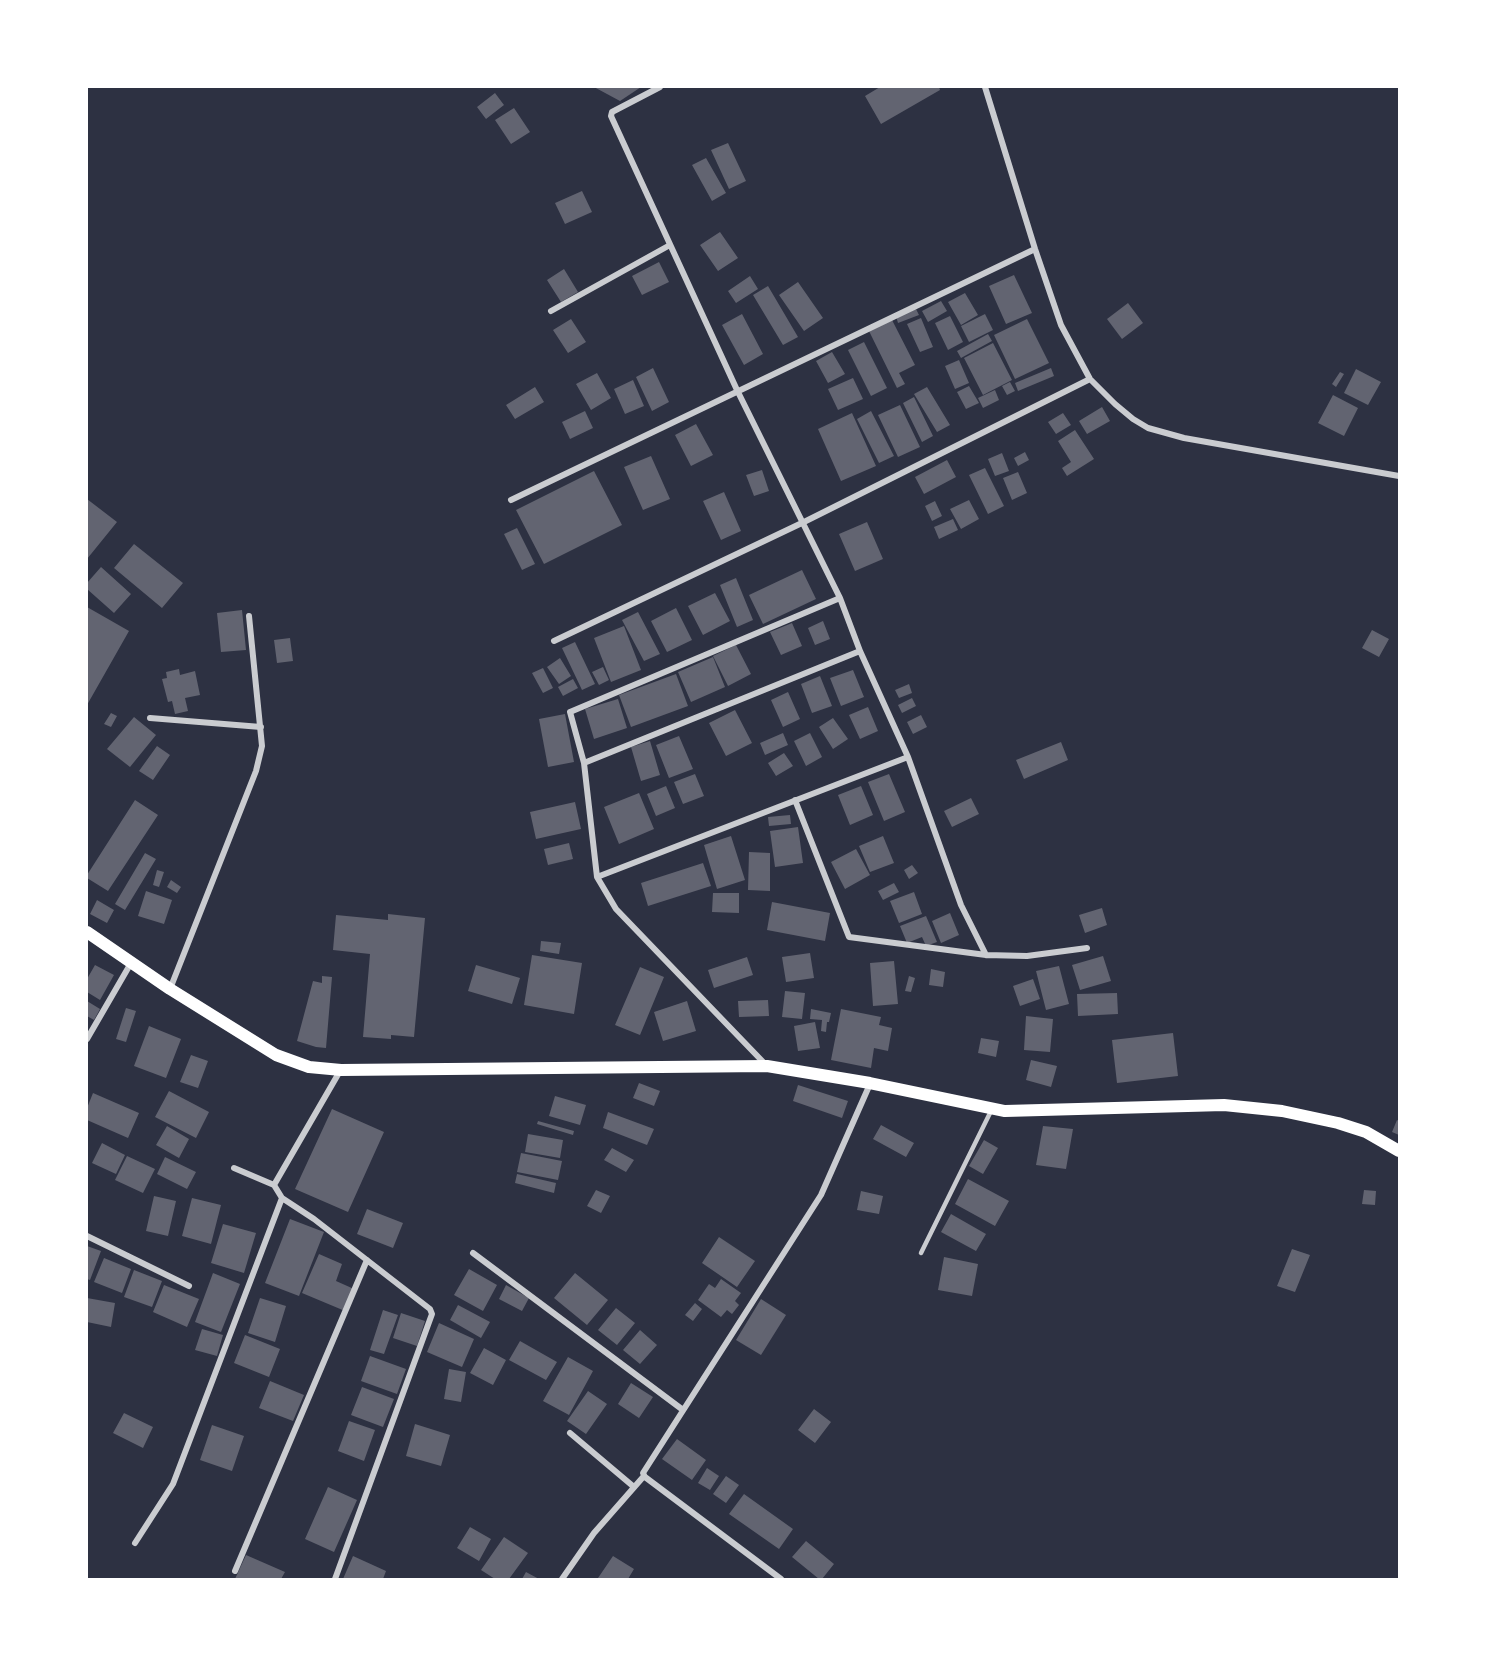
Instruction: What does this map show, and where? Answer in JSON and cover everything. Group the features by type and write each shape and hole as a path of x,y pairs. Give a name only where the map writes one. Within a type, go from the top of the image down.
{"main road":[{"path":"87,932 170,989 276,1055 309,1067 341,1070 767,1066 870,1083 1005,1111 1240,1106 1282,1111 1338,1122 1366,1132 1399,1151"}],"street":[{"path":"660,87 610,115 737,390 840,598 860,651 908,757 961,905 986,955"},
{"path":"985,87 1061,325 1090,379 1133,419 1148,428 1184,438 1399,476"},
{"path":"552,311 670,245"},
{"path":"511,500 1035,249"},
{"path":"554,641 804,522 1090,379"},
{"path":"767,1066 616,909 597,877 584,763 570,711 840,598"},
{"path":"170,989 256,771 262,746 249,616"},
{"path":"584,763 860,651"},
{"path":"150,718 261,727"},
{"path":"597,877 908,757"},
{"path":"795,800 849,937 986,955 1027,956 1087,948"},
{"path":"87,1039 131,963"},
{"path":"274,1185 341,1070"},
{"path":"562,1579 594,1533 644,1476 644,1471 821,1194 870,1083"},
{"path":"234,1168 274,1185 282,1198 430,1309 432,1316 335,1579"},
{"path":"135,1543 173,1484 282,1198"},
{"path":"87,1236 189,1286"},
{"path":"473,1253 683,1410"},
{"path":"235,1571 367,1260"},
{"path":"570,1433 634,1487"},
{"path":"644,1476 781,1579"}],"lane":[{"path":"921,1253 992,1109"}],"building":[{"path":"594,87 641,87 620,101"},
{"path":"880,87 939,87 940,90 881,124 865,96"},
{"path":"495,93 504,105 486,119 477,107"},
{"path":"514,108 530,132 511,144 495,120"},
{"path":"728,143 746,181 729,189 711,150"},
{"path":"706,158 726,193 712,201 692,165"},
{"path":"582,191 592,212 565,224 555,203"},
{"path":"720,232 738,258 718,271 700,245"},
{"path":"659,262 669,282 642,295 632,276"},
{"path":"564,269 578,292 561,302 547,280"},
{"path":"1014,275 1032,313 1006,324 989,286"},
{"path":"750,276 758,289 736,303 728,291"},
{"path":"798,282 823,318 804,331 779,295"},
{"path":"768,286 798,337 783,345 753,295"},
{"path":"965,293 978,315 961,325 948,302"},
{"path":"941,301 947,311 928,322 922,311"},
{"path":"1128,303 1143,323 1122,339 1107,319"},
{"path":"916,309 919,315 898,323 896,316"},
{"path":"742,314 763,354 744,365 722,325"},
{"path":"985,314 993,330 969,342 961,326"},
{"path":"950,316 963,342 948,350 935,323"},
{"path":"921,318 933,347 920,352 907,324"},
{"path":"571,319 586,342 568,353 553,330"},
{"path":"1027,319 1049,363 1015,379 994,335"},
{"path":"892,320 915,365 899,373 905,384 897,388 869,331"},
{"path":"988,334 992,341 961,358 957,351"},
{"path":"864,342 887,388 871,396 848,350"},
{"path":"993,343 1012,380 983,395 964,358"},
{"path":"832,352 845,374 828,383 816,361"},
{"path":"959,360 969,383 955,389 945,366"},
{"path":"653,368 669,402 652,411 636,377"},
{"path":"1051,368 1054,376 1018,391 1015,383"},
{"path":"1356,369 1381,382 1368,405 1344,393"},
{"path":"1340,372 1344,374 1336,387 1332,384"},
{"path":"597,373 611,398 591,410 576,384"},
{"path":"853,378 863,399 838,410 828,389"},
{"path":"633,380 644,406 625,414 614,389"},
{"path":"1010,382 1015,391 1007,395 1002,386"},
{"path":"969,386 979,403 966,409 957,392"},
{"path":"535,387 544,402 515,419 506,405"},
{"path":"927,387 950,425 937,432 914,394"},
{"path":"995,390 999,400 983,408 978,398"},
{"path":"1333,395 1358,408 1344,436 1318,423"},
{"path":"914,397 933,436 922,442 903,403"},
{"path":"900,405 920,447 898,457 878,415"},
{"path":"1102,407 1110,421 1087,434 1079,421"},
{"path":"585,411 593,428 570,439 562,422"},
{"path":"871,411 894,456 879,463 857,419"},
{"path":"852,413 876,466 841,481 818,429"},
{"path":"1063,413 1071,425 1056,434 1048,422"},
{"path":"696,424 713,455 691,466 675,435"},
{"path":"1075,430 1094,459 1067,476 1062,468 1071,462 1058,441"},
{"path":"1025,452 1029,460 1018,466 1014,458"},
{"path":"1002,453 1009,471 995,476 988,459"},
{"path":"651,456 670,499 643,510 624,467"},
{"path":"947,460 956,477 924,494 915,477"},
{"path":"985,468 1004,506 988,514 969,475"},
{"path":"762,470 769,491 754,496 746,475"},
{"path":"594,471 622,525 544,564 516,510"},
{"path":"1018,472 1027,493 1012,500 1003,478"},
{"path":"724,492 741,531 721,540 703,501"},
{"path":"87,499 117,522 87,559"},
{"path":"969,500 979,519 961,529 950,509"},
{"path":"935,501 942,516 932,521 925,506"},
{"path":"953,519 958,530 939,539 934,527"},
{"path":"867,522 883,559 855,571 839,534"},
{"path":"517,528 535,564 522,570 504,534"},
{"path":"134,544 183,583 162,608 114,568"},
{"path":"101,567 131,594 114,613 87,589 87,583"},
{"path":"802,570 816,599 763,624 749,595"},
{"path":"736,578 753,620 737,627 720,585"},
{"path":"715,593 730,621 703,635 688,606"},
{"path":"87,607 129,631 87,705"},
{"path":"676,608 692,640 667,652 651,621"},
{"path":"242,610 246,650 221,652 217,613"},
{"path":"638,612 660,654 644,661 622,620"},
{"path":"823,621 830,639 815,645 808,628"},
{"path":"792,623 802,646 781,655 770,632"},
{"path":"624,626 641,670 611,682 594,638"},
{"path":"1372,630 1389,639 1379,657 1362,648"},
{"path":"290,638 293,661 277,663 274,640"},
{"path":"575,642 595,684 582,690 562,648"},
{"path":"736,645 751,674 728,686 713,656"},
{"path":"713,657 725,687 691,702 678,672"},
{"path":"560,658 571,676 559,684 547,667"},
{"path":"603,667 609,680 599,685 592,672"},
{"path":"543,668 553,688 543,693 532,673"},
{"path":"179,669 180,675 195,671 200,695 185,698 188,711 175,714 172,701 168,702 162,679 167,678 166,672"},
{"path":"853,670 864,697 841,706 830,678"},
{"path":"676,674 688,706 631,727 619,695"},
{"path":"820,676 832,706 812,713 801,684"},
{"path":"573,679 578,688 563,696 558,687"},
{"path":"909,684 912,693 899,698 895,690"},
{"path":"788,692 800,719 783,727 771,700"},
{"path":"912,698 916,706 902,713 898,705"},
{"path":"618,699 627,728 594,739 585,709"},
{"path":"868,707 878,731 860,739 849,715"},
{"path":"735,710 752,743 726,756 709,723"},
{"path":"111,713 117,716 111,727 104,724"},
{"path":"565,714 574,762 548,767 539,719"},
{"path":"921,715 927,727 913,734 907,722"},
{"path":"134,717 156,735 130,767 107,749"},
{"path":"833,718 848,739 833,749 819,727"},
{"path":"783,733 788,745 765,755 760,743"},
{"path":"810,733 822,757 806,766 794,741"},
{"path":"679,736 693,769 669,778 656,745"},
{"path":"650,741 660,775 641,781 631,747"},
{"path":"1061,742 1068,760 1024,779 1016,760"},
{"path":"157,746 170,755 153,780 139,771"},
{"path":"784,753 793,766 776,776 768,763"},
{"path":"695,774 704,796 683,804 674,782"},
{"path":"889,774 905,812 884,821 868,782"},
{"path":"666,786 675,808 656,816 647,794"},
{"path":"861,786 873,815 850,825 838,795"},
{"path":"639,793 654,829 619,844 604,807"},
{"path":"971,798 979,814 952,827 944,811"},
{"path":"135,800 158,815 108,891 87,878 87,875"},
{"path":"575,802 581,829 536,839 530,812"},
{"path":"790,815 791,824 769,826 768,817"},
{"path":"798,827 803,863 775,867 770,831"},
{"path":"731,836 745,880 717,889 704,845"},
{"path":"883,836 894,863 870,872 859,846"},
{"path":"569,843 573,859 548,865 544,849"},
{"path":"856,849 870,875 845,889 831,862"},
{"path":"749,852 770,853 770,891 748,890"},
{"path":"145,853 156,859 125,910 115,904"},
{"path":"703,863 711,886 648,906 641,883"},
{"path":"912,865 918,873 909,879 904,870"},
{"path":"157,870 164,872 159,887 153,885"},
{"path":"171,880 181,887 177,893 167,887"},
{"path":"894,883 899,892 883,900 878,891"},
{"path":"146,891 172,900 164,924 138,916"},
{"path":"914,892 922,914 899,923 890,901"},
{"path":"713,893 739,893 739,913 712,912"},
{"path":"97,900 114,910 107,923 90,914"},
{"path":"772,902 830,913 825,941 767,930"},
{"path":"1102,908 1107,925 1085,933 1079,915"},
{"path":"950,913 959,935 941,943 932,921"},
{"path":"388,914 425,918 414,1037 391,1035 391,1039 363,1037 370,954 333,950 336,915 388,920"},
{"path":"926,916 937,942 926,946 922,937 907,943 900,926"},
{"path":"541,941 561,943 559,954 540,951"},
{"path":"810,953 814,978 786,982 782,957"},
{"path":"532,955 582,963 574,1014 524,1005"},
{"path":"1103,956 1111,981 1080,990 1072,965"},
{"path":"747,957 753,975 714,988 708,970"},
{"path":"894,961 898,1004 873,1006 870,963"},
{"path":"95,965 114,975 100,1000 87,992 87,979"},
{"path":"476,965 520,978 512,1004 468,991"},
{"path":"1059,966 1069,1004 1046,1010 1036,971"},
{"path":"640,967 664,977 640,1035 615,1025"},
{"path":"931,969 945,972 943,987 929,985"},
{"path":"322,976 332,977 326,1048 297,1041 313,981 322,983"},
{"path":"909,976 915,978 911,992 905,991"},
{"path":"1033,979 1040,999 1020,1006 1013,986"},
{"path":"785,991 805,993 802,1019 782,1017"},
{"path":"1117,993 1118,1014 1078,1016 1077,994"},
{"path":"768,1000 769,1016 739,1017 738,1001"},
{"path":"87,1001 100,1009 94,1020 87,1016"},
{"path":"687,1001 696,1031 663,1041 654,1012"},
{"path":"126,1008 136,1011 126,1042 116,1039"},
{"path":"811,1009 831,1013 826,1032 821,1031 822,1020 810,1019"},
{"path":"841,1009 881,1017 879,1025 892,1028 888,1051 874,1048 871,1068 831,1060"},
{"path":"1026,1016 1053,1019 1050,1052 1024,1050"},
{"path":"815,1022 820,1048 798,1051 794,1026"},
{"path":"149,1026 181,1039 166,1078 134,1066"},
{"path":"1173,1033 1178,1076 1117,1083 1112,1040"},
{"path":"981,1038 999,1041 996,1057 978,1053"},
{"path":"191,1055 208,1061 198,1088 180,1082"},
{"path":"1031,1060 1057,1066 1051,1087 1026,1080"},
{"path":"639,1083 660,1091 654,1106 633,1098"},
{"path":"798,1085 848,1101 842,1118 793,1101"},
{"path":"169,1091 209,1112 196,1138 155,1117"},
{"path":"93,1093 139,1113 128,1138 87,1120 87,1108"},
{"path":"555,1096 586,1105 580,1125 549,1116"},
{"path":"332,1109 384,1132 348,1212 295,1189"},
{"path":"608,1112 654,1129 647,1145 603,1128"},
{"path":"1397,1120 1399,1121 1399,1135 1392,1132"},
{"path":"538,1121 574,1131 573,1135 537,1124"},
{"path":"881,1125 914,1143 906,1157 873,1139"},
{"path":"167,1126 189,1139 179,1158 156,1145"},
{"path":"1043,1126 1073,1129 1066,1169 1036,1165"},
{"path":"528,1134 563,1140 560,1158 525,1152"},
{"path":"984,1140 998,1148 983,1174 969,1166"},
{"path":"102,1143 125,1155 116,1174 92,1163"},
{"path":"612,1148 634,1160 626,1172 604,1160"},
{"path":"521,1153 562,1161 558,1180 517,1172"},
{"path":"127,1156 155,1169 143,1193 115,1180"},
{"path":"165,1157 196,1172 187,1189 157,1174"},
{"path":"517,1174 556,1183 554,1193 515,1183"},
{"path":"968,1179 1009,1201 995,1226 955,1204"},
{"path":"596,1190 610,1196 601,1213 587,1206"},
{"path":"1364,1190 1376,1191 1375,1205 1362,1204"},
{"path":"861,1191 883,1196 879,1214 857,1210"},
{"path":"154,1196 176,1201 168,1236 146,1231"},
{"path":"192,1198 221,1205 211,1244 182,1236"},
{"path":"367,1209 403,1223 393,1248 357,1234"},
{"path":"951,1214 986,1234 976,1251 941,1232"},
{"path":"290,1219 324,1232 299,1296 265,1283"},
{"path":"223,1224 256,1233 244,1273 211,1263"},
{"path":"719,1237 755,1261 737,1287 702,1263"},
{"path":"87,1246 101,1251 90,1280 87,1279"},
{"path":"1292,1249 1310,1255 1295,1292 1277,1286"},
{"path":"319,1254 342,1264 336,1281 354,1289 345,1311 302,1293"},
{"path":"944,1257 978,1264 972,1296 938,1290"},
{"path":"104,1258 131,1269 122,1293 94,1282"},
{"path":"469,1269 497,1285 483,1311 454,1295"},
{"path":"134,1270 162,1281 152,1307 124,1297"},
{"path":"213,1273 240,1284 221,1332 195,1322"},
{"path":"575,1273 608,1300 587,1325 554,1298"},
{"path":"721,1279 741,1293 735,1301 739,1305 732,1314 727,1310 721,1317 698,1300 709,1284 715,1288"},
{"path":"164,1285 199,1299 187,1327 153,1312"},
{"path":"506,1285 529,1298 522,1311 499,1299"},
{"path":"87,1298 115,1303 111,1327 87,1322"},
{"path":"260,1298 286,1306 275,1342 248,1333"},
{"path":"761,1299 786,1315 761,1355 736,1340"},
{"path":"695,1303 702,1309 693,1321 685,1315"},
{"path":"458,1305 490,1322 481,1338 450,1320"},
{"path":"616,1308 635,1323 617,1345 598,1330"},
{"path":"383,1310 398,1315 384,1354 370,1350"},
{"path":"401,1313 425,1321 417,1346 393,1338"},
{"path":"439,1323 474,1339 462,1367 427,1352"},
{"path":"202,1329 223,1335 217,1356 195,1350"},
{"path":"640,1330 657,1345 640,1364 623,1350"},
{"path":"245,1335 280,1349 269,1377 234,1363"},
{"path":"520,1341 557,1362 546,1380 509,1360"},
{"path":"484,1348 506,1360 493,1385 470,1373"},
{"path":"370,1356 406,1369 397,1394 361,1381"},
{"path":"568,1357 593,1371 569,1415 543,1401"},
{"path":"449,1369 466,1372 461,1402 444,1399"},
{"path":"270,1381 304,1395 293,1421 259,1408"},
{"path":"631,1383 653,1397 639,1418 618,1404"},
{"path":"362,1387 394,1399 383,1427 351,1415"},
{"path":"588,1391 607,1404 586,1434 567,1421"},
{"path":"814,1409 831,1422 815,1443 798,1430"},
{"path":"124,1413 153,1427 143,1448 113,1433"},
{"path":"349,1421 375,1430 364,1461 338,1451"},
{"path":"415,1424 450,1435 441,1466 406,1456"},
{"path":"212,1425 244,1436 232,1471 200,1460"},
{"path":"677,1439 706,1460 692,1480 662,1459"},
{"path":"707,1468 719,1476 710,1490 698,1483"},
{"path":"726,1476 739,1485 726,1503 713,1494"},
{"path":"328,1487 357,1500 334,1552 305,1539"},
{"path":"744,1494 793,1529 779,1549 729,1514"},
{"path":"470,1527 491,1539 479,1561 457,1548"},
{"path":"504,1537 528,1553 509,1579 495,1579 481,1570"},
{"path":"806,1541 834,1564 822,1579 792,1557"},
{"path":"246,1555 285,1572 281,1579 235,1579"},
{"path":"353,1556 386,1571 383,1579 343,1579"},
{"path":"613,1556 634,1569 628,1579 598,1578"},
{"path":"526,1572 539,1579 522,1579"}]}
